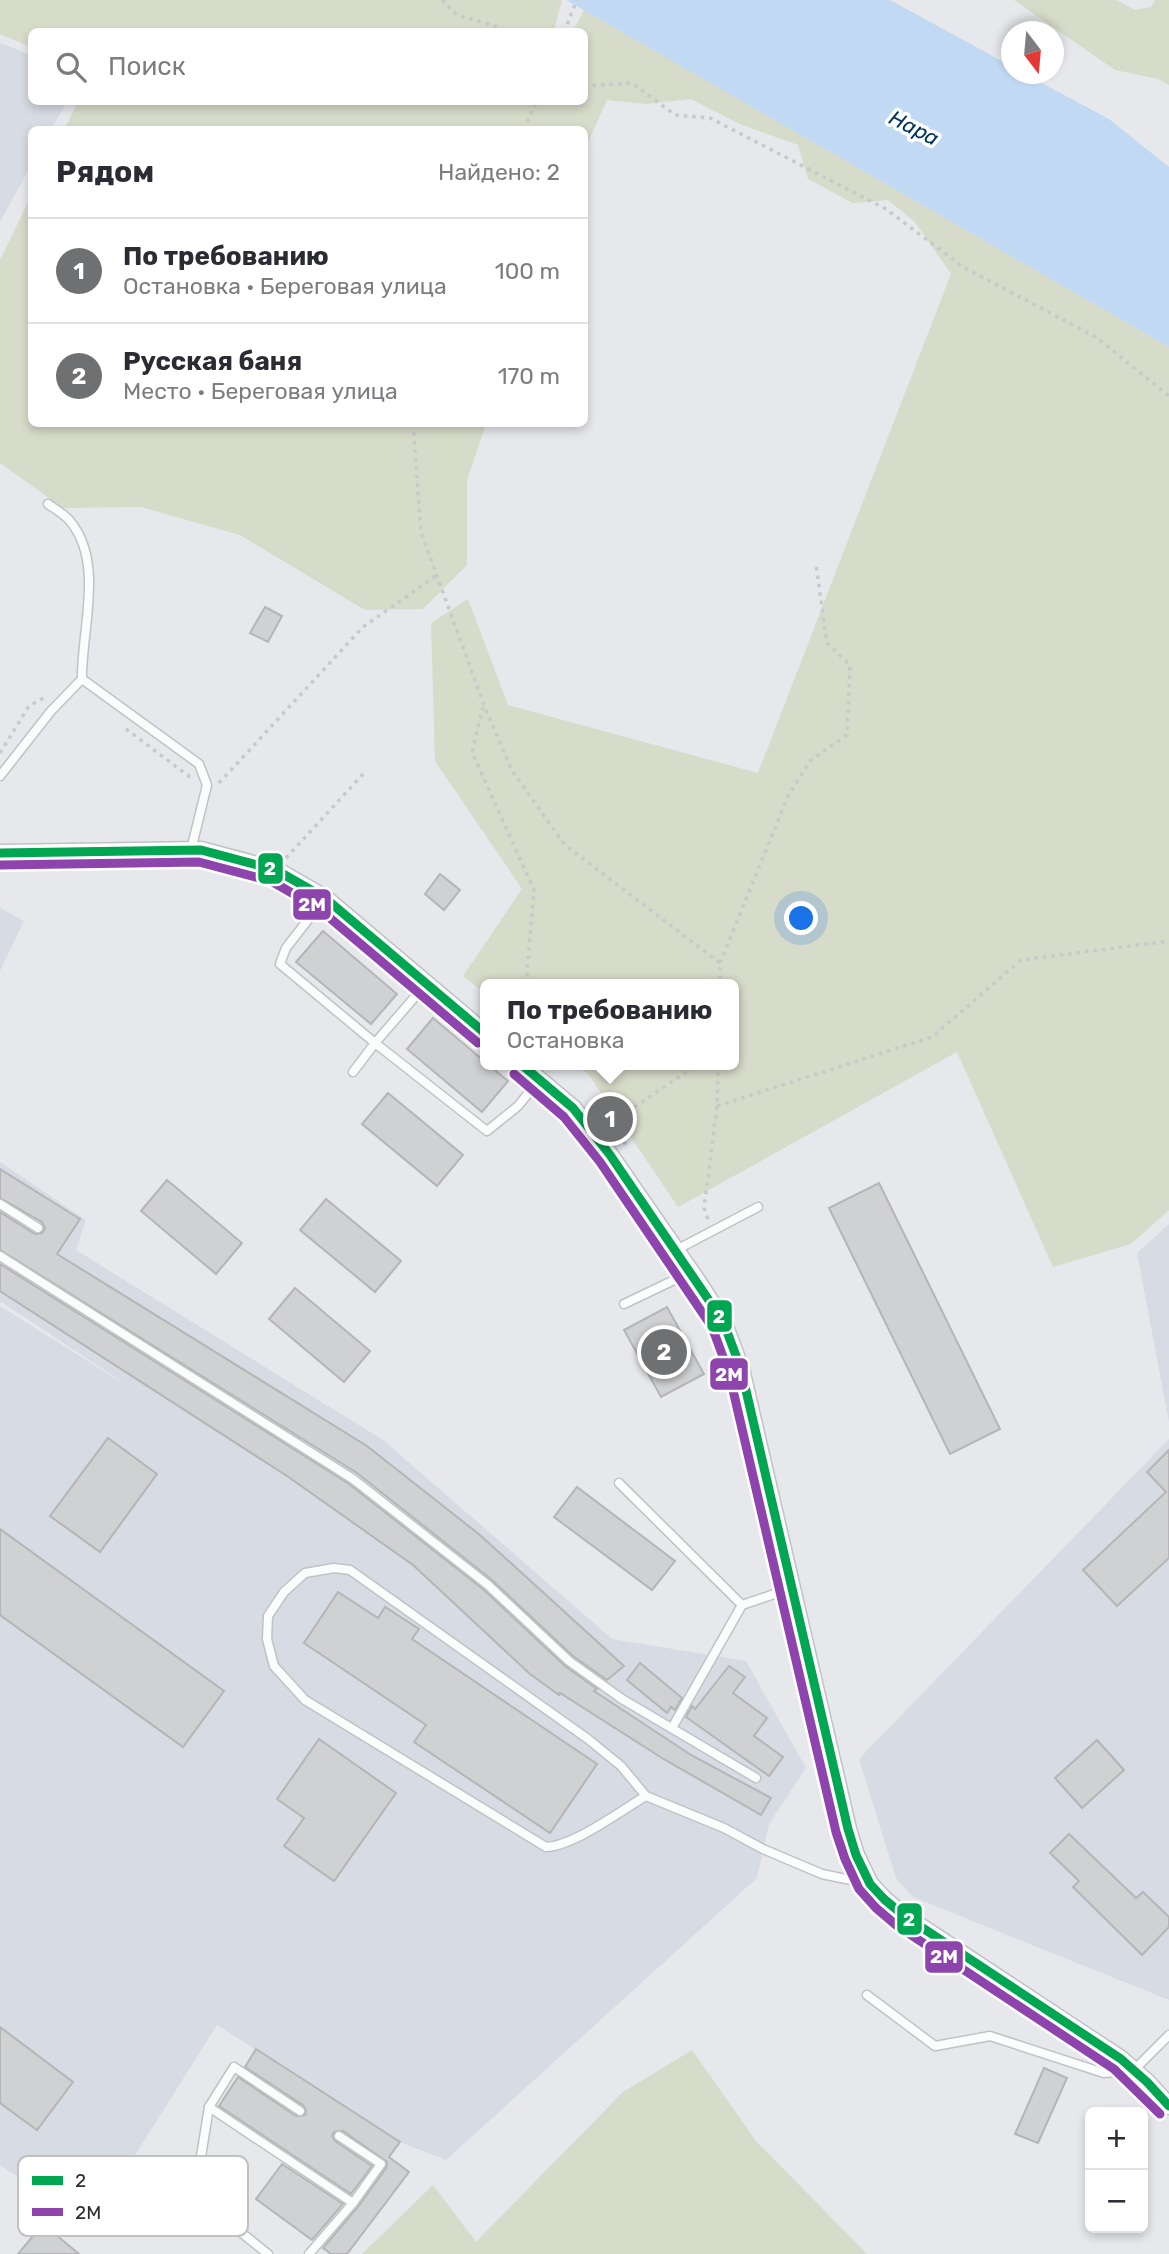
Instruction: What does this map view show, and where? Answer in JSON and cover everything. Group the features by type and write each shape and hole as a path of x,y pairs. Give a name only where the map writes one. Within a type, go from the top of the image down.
{"street":[{"path":"0,853 201,850 276,870 325,898 480,1029"},
{"path":"528,1070 581,1118 610,1155 723,1321 741,1369 848,1829 856,1855 870,1884 903,1915 1121,2059 1169,2106"}],"lane":[{"path":"0,776 51,712 82,680 89,570 83,546 70,521 48,504"},
{"path":"82,680 200,764 207,785 191,850"},
{"path":"325,898 286,948 280,964 486,1132 518,1106 540,1080"},
{"path":"353,1072 426,984"},
{"path":"0,1204 38,1228"},
{"path":"676,1250 758,1207"},
{"path":"0,1255 353,1479 488,1585 569,1661 622,1699 756,1778"},
{"path":"624,1304 691,1272"},
{"path":"619,1483 742,1605"},
{"path":"646,1796 572,1840 555,1847 546,1847 305,1700 274,1666 267,1639 268,1616 285,1592 305,1573 334,1567 350,1570 588,1739 621,1766 646,1796 724,1828 763,1849 822,1874 870,1884"},
{"path":"672,1728 742,1605 792,1587"},
{"path":"867,1995 934,2046 990,2036 1104,2073 1134,2070 1169,2035"},
{"path":"201,2156 209,2107 234,2067 300,2111"},
{"path":"209,2107 353,2203"},
{"path":"309,2254 353,2203 381,2164 339,2136"},
{"path":"246,2236 268,2254"}],"path":[{"path":"442,0 457,16 497,28"},
{"path":"566,28 577,0"},
{"path":"588,86 632,83 675,115 710,118 886,209 963,267 1096,337 1169,396"},
{"path":"526,126 535,105"},
{"path":"413,427 421,532 484,705 512,771 565,845 720,963"},
{"path":"720,979 720,963 788,796 810,761 847,735 850,665 827,643 816,564"},
{"path":"121,724 182,773 207,785 217,785 363,627 437,575"},
{"path":"0,752 29,706 49,695 66,691 69,693"},
{"path":"484,705 472,751 534,890 526,979"},
{"path":"276,870 365,772"},
{"path":"718,1106 932,1037 1021,960 1169,941"},
{"path":"625,1145 623,1133 628,1112 690,1070"},
{"path":"712,1231 704,1208 718,1106 718,1070"}],"shaded area":[{"path":"0,43 28,54 28,105 65,105 53,126 28,126 28,171 0,222"},
{"path":"0,908 24,921 0,971"},
{"path":"0,1162 86,1220 76,1250 383,1440 612,1639 746,1661 806,1768 769,1824 757,1878 446,2160 400,2142 217,2025 134,2156 18,2156 18,2177 0,2165 0,1306 139,1393 0,1301"},
{"path":"1169,1224 1169,1422 1137,1253"},
{"path":"1169,1439 1169,2000 913,1897 896,1878 859,1759"}],"green space":[{"path":"0,0 562,0 555,28 28,28 28,46 0,34"},
{"path":"1014,0 1116,0 1135,10 1151,7 1155,0 1169,0 1169,85 1158,79 1115,70 1064,35 1064,21 1044,21"},
{"path":"584,10 1169,347 1169,1210 1131,1244 1053,1267 957,1052 678,1207 589,1075 582,1070 739,1070 739,979 480,979 480,989 463,976 522,889 435,761 431,623 468,599 508,705 758,773 951,274 915,222 888,200 853,203 808,179 798,145 740,124 691,99 646,104 607,100 588,142 588,126 66,126 76,105 588,105 588,28 575,28"},
{"path":"28,202 28,427 485,427 467,480 467,565 423,609 365,610 240,535 141,507 63,508 0,463 0,260"},
{"path":"692,2050 756,2141 867,2254 362,2254 433,2185 476,2242 623,2092"}],"water":[{"name":"Нара","path":"566,0 890,0 1001,61 1001,84 1044,84 1109,119 1169,167 1169,347"}],"building":[{"path":"265,607 282,616 268,642 250,633"},
{"path":"440,874 460,890 444,910 425,894"},
{"path":"323,931 397,994 371,1024 296,962"},
{"path":"433,1018 480,1057 480,1070 495,1070 508,1081 482,1112 407,1049"},
{"path":"388,1093 463,1155 437,1186 362,1124"},
{"path":"0,1169 80,1219 57,1254 367,1446 480,1535 624,1666 607,1680 573,1656 492,1580 357,1473 0,1250 0,1212 35,1234 42,1233 45,1228 42,1222 0,1198"},
{"path":"167,1180 242,1243 216,1274 141,1211"},
{"path":"879,1183 1000,1429 950,1454 829,1208"},
{"path":"326,1199 401,1261 375,1292 300,1230"},
{"path":"0,1264 349,1484 484,1590 565,1666 597,1689 594,1691 691,1755 771,1798 761,1815 662,1758 560,1693 559,1695 530,1674 413,1565 287,1476 0,1291"},
{"path":"295,1288 370,1351 344,1382 269,1319"},
{"path":"667,1307 704,1374 661,1397 624,1330"},
{"path":"108,1438 157,1474 100,1552 50,1516"},
{"path":"1169,1450 1169,1558 1117,1606 1083,1570 1166,1492 1147,1472"},
{"path":"577,1487 675,1561 652,1590 554,1517"},
{"path":"0,1529 224,1691 183,1747 0,1615"},
{"path":"338,1592 378,1618 385,1607 419,1629 412,1639 597,1764 550,1833 414,1742 426,1725 304,1643"},
{"path":"640,1663 682,1698 675,1710 671,1707 667,1713 627,1680"},
{"path":"729,1666 745,1677 733,1693 767,1718 754,1736 783,1757 769,1776 686,1717 692,1706 695,1709"},
{"path":"319,1739 396,1793 334,1881 284,1846 304,1818 277,1799"},
{"path":"1097,1740 1124,1770 1082,1808 1055,1778"},
{"path":"1069,1834 1136,1898 1143,1892 1169,1917 1169,1927 1142,1955 1073,1887 1079,1881 1050,1853"},
{"path":"0,2027 73,2082 37,2130 0,2103"},
{"path":"256,2049 400,2142 389,2157 409,2172 347,2254 331,2254 323,2248 358,2207 386,2168 387,2162 343,2131 334,2132 332,2136 335,2141 372,2166 351,2194 219,2106 238,2077 296,2116 305,2115 304,2106 245,2067"},
{"path":"1044,2068 1067,2078 1038,2143 1015,2134"},
{"path":"282,2164 343,2204 312,2240 256,2199"},
{"path":"33,2236 57,2236 79,2254 18,2254"}],"transit line":[{"name":"2","path":"0,853 201,850 276,870 325,898 480,1029"},
{"name":"2М","path":"0,865 199,862 271,881 318,908 478,1043"},
{"name":"2","path":"528,1070 573,1108 610,1155 723,1321 741,1369 848,1829 856,1855 870,1884 903,1915 1121,2059 1169,2106"},
{"name":"2М","path":"514,1074 564,1117 600,1162 712,1327 729,1373 836,1832 859,1889 896,1925 1114,2069 1160,2114"}],"place":[{"name":"По требованию","path":"610,1119"},
{"name":"Русская баня","path":"664,1352"}]}
